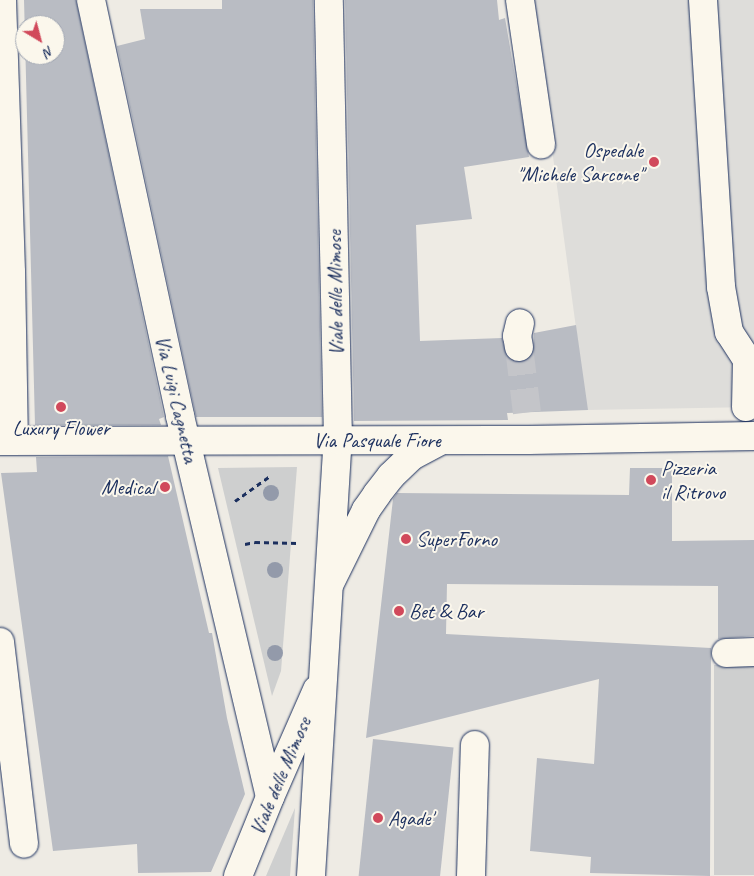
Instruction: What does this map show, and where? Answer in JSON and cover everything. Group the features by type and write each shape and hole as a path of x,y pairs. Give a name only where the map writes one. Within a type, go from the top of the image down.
{"main road":[{"path":"2,0 7,441"},
{"name":"Via Luigi Cagnetta","path":"91,0 185,440 270,796"},
{"name":"Viale delle Mimose","path":"311,876 338,440 329,0"},
{"path":"520,0 541,144"},
{"path":"703,0 721,287 729,332 747,360 746,407"},
{"name":"Via Pasquale Fiore","path":"7,441 440,441 754,436"},
{"name":"Viale delle Mimose","path":"329,585 362,518 377,494 391,476 412,456 440,441"},
{"path":"0,642 24,844"},
{"path":"726,653 754,652"},
{"name":"Viale delle Mimose","path":"238,876 270,796 323,677"},
{"path":"471,876 475,745"}],"path":[{"path":"235,508 234,502 272,475"},
{"path":"241,535 243,544"},
{"path":"237,546 255,542 300,543"}],"shaded area":[{"name":"Ospedale \"Michele Sarcone\"","path":"532,0 754,0 754,407 587,410"},
{"path":"297,467 281,671 272,696 218,468"},
{"path":"714,665 754,665 754,875 714,875"},
{"path":"295,808 290,876 266,876"}],"building":[{"path":"24,0 76,0 164,417 159,419 161,425 35,425 25,65 65,65 65,15 24,15"},
{"path":"222,0 313,0 322,417 196,417 117,46 145,39 140,9 222,9"},
{"path":"345,0 497,0 499,20 505,18 529,157 464,167 472,219 416,225 420,341 502,338 507,357 513,361 521,362 529,359 533,353 534,333 576,325 588,410 507,413 508,420 354,421"},
{"path":"168,456 209,633 212,633 227,718 245,794 211,872 138,873 137,844 53,851 1,473 37,472 36,457"},
{"path":"630,468 672,468 672,541 754,540 754,636 718,639 718,586 447,584 446,634 711,648 710,876 590,873 591,857 530,851 537,758 594,764 599,679 366,738 393,499 397,493 629,495"},
{"path":"373,739 454,747 440,876 359,876"}],"tunnel":[{"path":"519,347 527,413"}],"place":[{"name":"Ospedale \"Michele Sarcone\"","path":"654,162"},
{"name":"Luxury Flower","path":"61,407"},
{"name":"Pizzeria il Ritrovo","path":"651,480"},
{"name":"Medical","path":"165,487"},
{"name":"SuperForno","path":"406,539"},
{"name":"Bet & Bar","path":"399,611"},
{"name":"Agade'","path":"378,818"}]}
